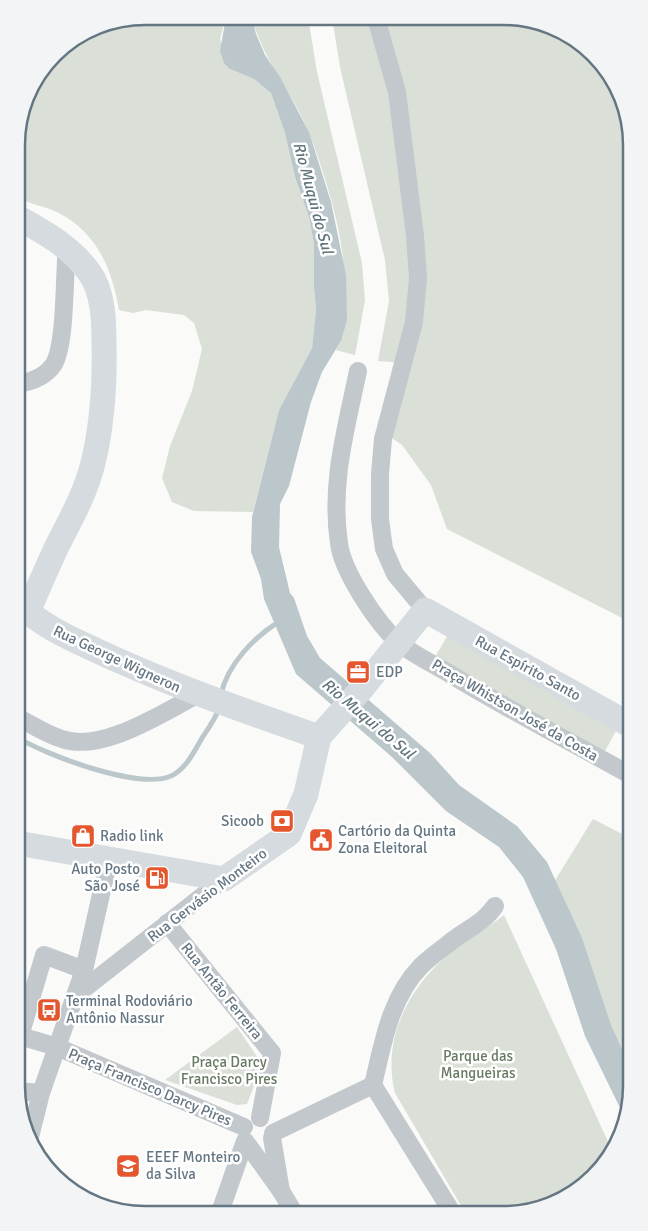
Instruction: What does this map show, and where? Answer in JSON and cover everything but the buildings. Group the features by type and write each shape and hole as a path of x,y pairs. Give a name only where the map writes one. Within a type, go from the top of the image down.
{"main road":[{"path":"25,221 67,247 90,273 100,297 104,328 106,382 102,420 93,464 81,498 25,607"},
{"path":"327,729 425,610"},
{"name":"Rua Espírito Santo","path":"425,610 623,721"},
{"name":"Rua George Wigneron","path":"25,615 68,638 212,700 327,729"},
{"name":"Rua Gervásio Monteiro","path":"224,879 289,834 306,794 327,729"},
{"path":"25,844 224,879"}],"street":[{"path":"378,25 397,92 415,236 418,278 414,322 383,439 380,474 380,519 384,549 395,574 425,610"},
{"path":"25,383 43,375 53,364 61,338 67,247"},
{"name":"Praça Whistson José da Costa","path":"358,371 338,466 335,506 339,545 348,574 373,611 398,642 465,683 623,771"},
{"path":"25,721 62,740 80,743 121,733 212,700"},
{"path":"32,1128 41,1092 84,970 109,859"},
{"name":"Rua Gervásio Monteiro","path":"75,996 224,879"},
{"path":"448,1206 373,1085 388,1023 401,993 421,967 455,938 489,915 495,906"},
{"name":"Rua Antão Ferreira","path":"166,924 272,1053 260,1118"},
{"name":"Praça Francisco Darcy Pires","path":"25,1019 44,955 84,970"},
{"name":"Praça Francisco Darcy Pires","path":"25,1037 57,1047 246,1138"},
{"path":"246,1138 262,1148 270,1142 273,1135 373,1085"},
{"path":"25,1091 41,1092"},
{"path":"222,1206 251,1120 260,1118 269,1123 273,1135 281,1192"},
{"path":"246,1138 290,1206"}],"green space":[{"path":"224,25 220,39 230,69 254,79 271,93 285,133 295,177 309,217 314,244 316,310 312,348 279,410 253,512 194,511 172,502 162,478 170,446 192,391 202,349 194,323 184,315 146,310 133,313 119,310 107,266 83,230 57,212 26,201 25,145 31,106 45,78 66,55 92,37 106,31 129,26"},
{"path":"254,25 309,25 317,72 362,263 365,300 355,355 336,350 341,341 344,291 343,261 339,230 325,179 309,133 295,104 270,62"},
{"path":"333,25 519,26 542,31 570,45 593,66 611,92 621,121 623,137 623,618 447,529 431,485 402,445 382,431 404,363 378,361 389,301 385,260 340,67"},
{"path":"449,633 617,729 604,753 435,657"},
{"path":"593,819 623,834 623,1050 546,895"},
{"name":"Parque das Mangueiras","path":"504,915 609,1143 588,1171 556,1194 542,1200 519,1205 461,1206 395,1093 392,1052 403,1014 412,996 424,979 454,950"},
{"name":"Praça Darcy Francisco Pires","path":"237,1027 260,1061 258,1076 247,1104 237,1105 165,1080"}],"water":[{"name":"Rio Muqui do Sul","path":"225,25 254,25 265,55 280,77 309,132 331,202 346,275 347,320 341,341 322,372 311,402 289,486 280,504 279,547 290,593 294,598 307,636 320,658 430,753 459,785 517,826 547,862 582,938 611,1025 623,1051 621,1110 585,1036 556,949 523,877 499,847 446,811 392,757 296,674 264,599 261,579 251,552 252,517 279,410 312,348 316,310 314,244 309,217 295,177 285,133 271,93 254,79 230,69 224,63 220,51"}],"waterway":[{"path":"221,694 224,683 243,652 280,621"},
{"path":"25,741 48,753 92,769 116,775 156,779 171,776 185,765 212,723 219,708"}],"place":[{"name":"EDP","path":"358,672"},
{"name":"Sicoob","path":"282,821"},
{"name":"Radio link","path":"83,836"},
{"name":"Cartório da Quinta Zona Eleitoral","path":"321,840"},
{"name":"Auto Posto São José","path":"157,878"},
{"name":"Terminal Rodoviário Antônio Nassur","path":"49,1010"},
{"name":"EEEF Monteiro da Silva","path":"128,1166"}]}
